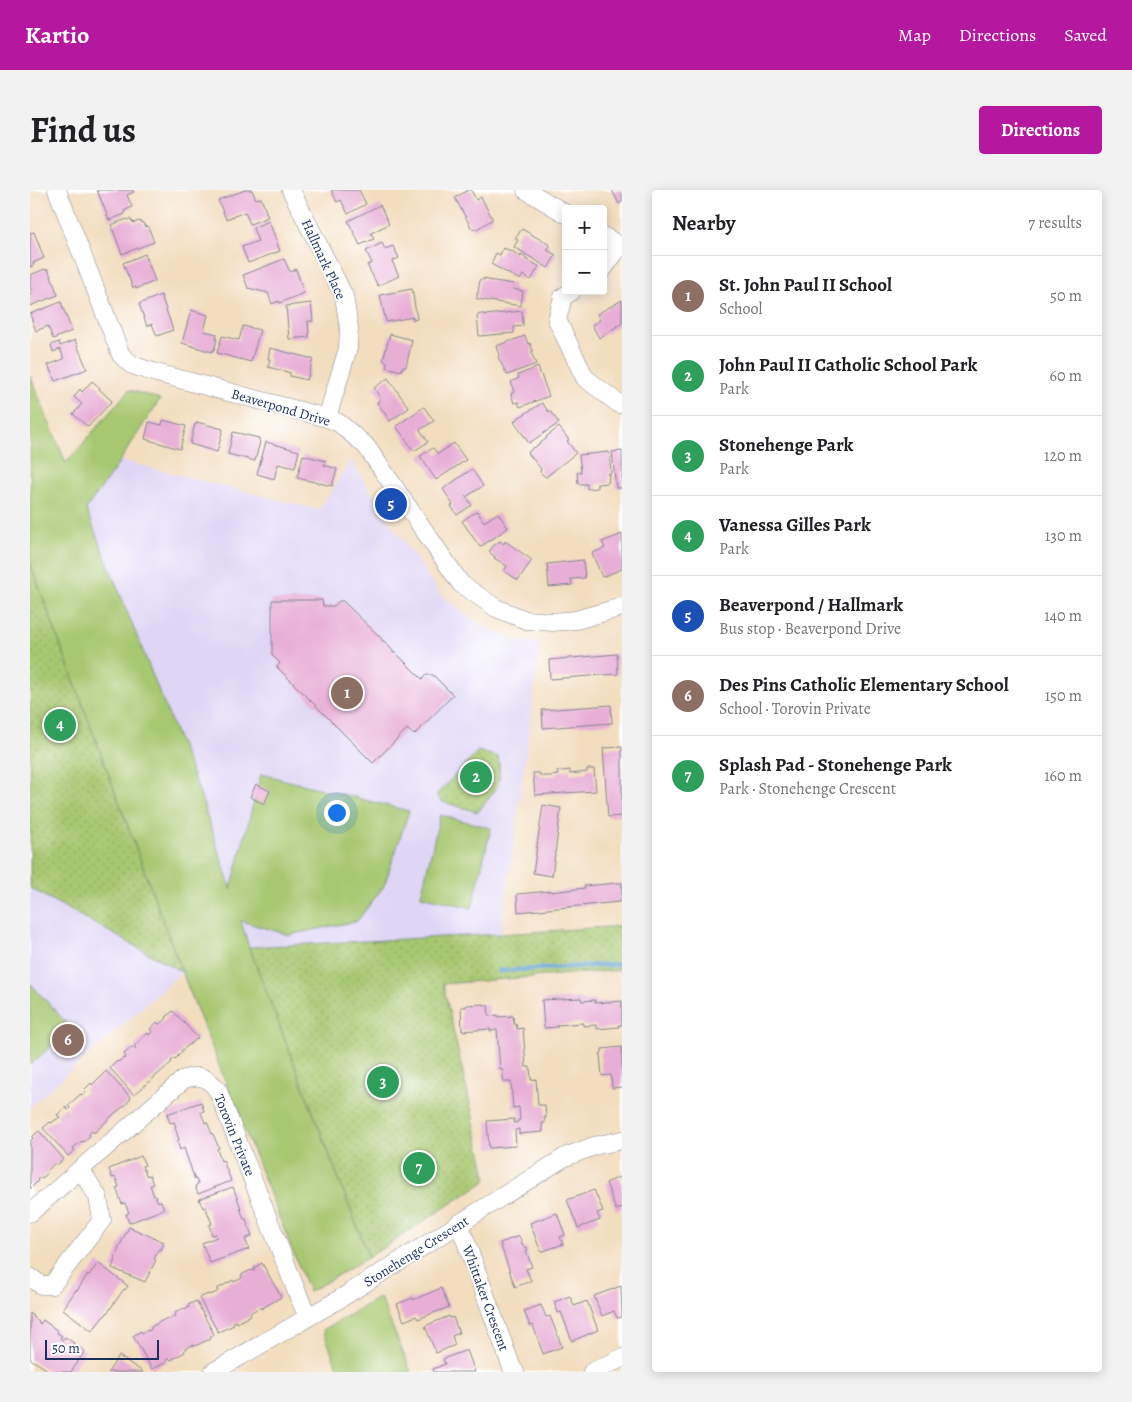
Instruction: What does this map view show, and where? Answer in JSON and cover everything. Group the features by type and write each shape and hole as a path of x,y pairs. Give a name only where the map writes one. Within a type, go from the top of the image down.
{"street":[{"name":"Beaverpond Drive","path":"57,190 121,355 132,365 327,418 339,423 366,446 461,584 496,608 526,620 552,622 576,620 622,607"},
{"name":"Hallmark Place","path":"291,190 344,296 349,328 348,348 327,418"},
{"path":"526,190 562,212"},
{"path":"607,238 621,247 607,264"},
{"path":"567,295 564,297 557,320 585,378 619,404"},
{"name":"Torovin Private","path":"30,1213 184,1079 193,1076 202,1077 211,1081 218,1090 308,1317"},
{"name":"Stonehenge Crescent","path":"213,1372 366,1283 565,1157 594,1146 622,1140"},
{"path":"30,1278 41,1285 52,1285 102,1220 98,1197 81,1170"},
{"name":"Whittaker Crescent","path":"459,1223 515,1372"},
{"path":"592,1372 622,1358"}],"shaded area":[{"path":"119,460 319,510 351,460 389,521 444,598 482,626 517,641 540,643 501,934 249,947 199,791 86,509"},
{"path":"30,888 182,972 30,1107"}],"green space":[{"path":"30,376 66,463 129,390 160,399 86,509 199,791 231,889 261,774 409,811 384,886 357,921 289,935 241,921 249,947 369,1257 309,1292 182,972 30,563"},
{"path":"30,563 182,972 30,888"},
{"path":"478,751 498,757 498,782 493,792 478,812 443,802 436,795"},
{"path":"440,815 491,828 472,908 421,896"},
{"path":"622,926 622,970 443,984 487,1180 369,1257 249,947"},
{"path":"30,983 71,1028 30,1065"},
{"path":"380,1297 411,1372 339,1372 323,1330"}],"building":[{"path":"97,190 133,190 134,192 127,195 132,207 124,211 125,214 109,220"},
{"path":"245,190 252,190 256,199 261,198 268,217 250,224 245,212 226,219 218,200"},
{"path":"331,190 359,190 366,204 348,214 341,200 337,202"},
{"path":"471,190 476,200 481,197 492,218 492,220 475,230 474,228 472,229 455,198"},
{"path":"612,190 622,190 622,202 619,204"},
{"path":"380,205 389,224 371,233 374,239 360,245 348,221"},
{"path":"127,219 134,223 139,221 145,227 148,226 154,242 122,254 111,225"},
{"path":"269,221 280,251 248,263 242,247 258,241 253,228"},
{"path":"522,229 550,245 547,250 556,255 548,268 514,247 518,240 515,238"},
{"path":"34,232 44,258 33,263 34,265 30,267 30,233"},
{"path":"382,243 385,249 393,246 399,258 392,261 399,276 378,286 367,265 372,263 366,251"},
{"path":"503,248 521,257 521,255 539,266 531,280 523,275 520,280 491,264 496,253 500,255"},
{"path":"145,254 155,281 136,289 136,287 133,288 123,263"},
{"path":"284,259 290,272 296,269 304,293 272,304 268,293 248,288 243,275"},
{"path":"48,269 58,295 30,306 30,293 32,292 30,275"},
{"path":"484,278 514,284 513,289 523,291 521,306 477,299 480,279 484,280"},
{"path":"412,289 417,319 413,320 413,317 386,322 380,295"},
{"path":"161,295 173,330 157,336 152,324 147,326 139,304"},
{"path":"622,300 622,323 599,338 592,325 600,320 597,314"},
{"path":"61,302 72,331 53,339 48,326 36,331 30,314"},
{"path":"311,303 313,321 308,321 309,337 289,339 286,306"},
{"path":"191,310 208,315 204,331 217,334 217,340 212,352 182,343"},
{"path":"522,311 523,326 514,327 514,333 479,336 477,315"},
{"path":"243,326 260,330 251,362 217,353 222,336 239,340"},
{"path":"390,334 412,340 406,367 402,367 401,371 386,367 387,362 383,360"},
{"path":"525,336 528,344 530,343 533,351 531,352 536,364 507,375 498,357 496,346"},
{"path":"75,340 87,369 55,381 48,365 64,359 60,349 53,352 51,345 59,342 60,346"},
{"path":"270,348 313,359 307,380 290,376 290,373 268,367"},
{"path":"538,367 549,396 520,407 518,402 514,403 511,394 514,392 511,382 519,378 518,375"},
{"path":"388,378 409,408 390,421 377,402 381,399 374,388"},
{"path":"92,381 112,401 88,427 73,414 82,404 74,397 80,389 82,392"},
{"path":"542,403 559,423 529,443 514,422"},
{"path":"424,407 434,421 420,430 428,442 414,451 396,426"},
{"path":"163,420 186,426 180,449 145,439 149,422 162,425"},
{"path":"197,422 223,429 217,452 190,444"},
{"path":"559,427 576,453 546,477 540,472 541,469 528,453"},
{"path":"233,432 259,438 260,442 255,461 228,454"},
{"path":"266,442 299,451 295,468 278,464 274,479 257,474"},
{"path":"454,443 466,460 436,480 420,456 433,448 438,454"},
{"path":"622,451 622,488 616,488 612,452"},
{"path":"609,452 611,473 607,474 609,475 608,483 597,484 597,488 587,489 587,484 578,484 577,472 581,472 579,455"},
{"path":"303,455 326,461 324,465 337,469 332,486 297,478"},
{"path":"472,469 483,486 466,497 472,505 457,515 443,489"},
{"path":"477,511 484,522 498,513 508,528 480,547 462,521"},
{"path":"622,534 622,569 602,577 592,553 605,548 602,542"},
{"path":"500,541 504,544 505,541 532,560 518,580 504,571 507,566 494,558 489,552"},
{"path":"583,560 585,578 571,579 572,585 549,587 547,564"},
{"path":"272,600 322,600 323,606 334,606 339,601 343,601 384,641 393,653 396,653 422,679 426,675 433,675 453,695 414,735 407,729 373,763 277,667 280,663 272,655"},
{"path":"617,654 618,674 550,679 549,660"},
{"path":"611,705 612,723 543,728 542,710"},
{"path":"622,747 622,816 608,817 603,748"},
{"path":"587,769 594,769 596,791 535,795 533,773 540,773 540,776 549,776 558,775 557,771 570,770 570,774 587,772"},
{"path":"256,784 270,791 264,804 250,797"},
{"path":"543,805 561,808 552,876 533,873"},
{"path":"622,883 622,901 619,902 518,912 517,894 551,892 585,888 584,886"},
{"path":"581,998 582,1001 595,1000 595,1003 622,1001 622,1025 618,1025 619,1027 597,1029 596,1025 583,1026 583,1023 544,1028 542,1000"},
{"path":"488,1005 489,1016 513,1016 517,1029 523,1028 526,1067 530,1067 531,1080 536,1079 538,1105 545,1105 546,1118 544,1118 545,1123 542,1123 543,1132 519,1134 519,1129 515,1130 516,1146 489,1148 487,1121 514,1119 514,1123 520,1120 519,1107 513,1108 511,1082 504,1082 502,1069 500,1069 497,1030 462,1031 461,1007"},
{"path":"173,1011 198,1038 181,1051 172,1062 134,1095 110,1068 117,1061 124,1059 126,1057 124,1054 132,1047 136,1048 134,1046 148,1033 149,1035 152,1032 150,1029 157,1022 159,1024 164,1021"},
{"path":"622,1047 622,1087 612,1088 611,1075 602,1076 600,1054 602,1049"},
{"path":"106,1071 131,1098 127,1104 94,1133 92,1131 89,1134 90,1136 73,1148 75,1150 68,1156 43,1128 60,1117 57,1115 66,1107 68,1110 70,1108 68,1105 86,1092 84,1090"},
{"path":"201,1102 204,1111 201,1112 205,1123 207,1122 213,1134 219,1148 217,1149 221,1161 223,1160 231,1181 198,1194 195,1186 198,1184 184,1148 180,1150 177,1141 179,1140 176,1127 174,1122 170,1123 167,1114"},
{"path":"39,1131 64,1159 57,1165 55,1163 47,1171 48,1173 41,1179 40,1177 30,1189 30,1141"},
{"path":"141,1156 145,1165 142,1166 147,1176 150,1175 153,1185 150,1185 154,1196 158,1202 161,1201 164,1209 129,1223 126,1214 129,1213 125,1203 122,1204 116,1188 119,1187 117,1181 115,1177 112,1178 109,1169"},
{"path":"619,1177 622,1184 622,1208 616,1210 606,1183"},
{"path":"233,1187 252,1236 245,1239 249,1249 210,1263 202,1243 217,1237 216,1234 212,1235 209,1225 212,1224 206,1207 203,1208 199,1199"},
{"path":"594,1190 603,1211 597,1213 600,1220 578,1228 567,1200"},
{"path":"557,1213 565,1235 560,1237 563,1244 541,1252 530,1223"},
{"path":"129,1227 164,1242 154,1259 156,1260 145,1282 112,1268 119,1247"},
{"path":"519,1236 524,1248 527,1247 528,1250 526,1251 532,1267 526,1269 531,1281 515,1287 500,1243"},
{"path":"98,1263 128,1286 92,1331 63,1309"},
{"path":"262,1263 281,1297 261,1309 260,1307 237,1323 236,1321 233,1322 234,1325 218,1332 199,1298 215,1293 218,1291 217,1289 233,1280 234,1282 242,1278 241,1275 255,1270 254,1268"},
{"path":"621,1286 622,1317 617,1318 614,1311 602,1316 594,1296"},
{"path":"441,1288 449,1307 418,1319 416,1316 404,1321 397,1304 412,1298 413,1300"},
{"path":"570,1296 574,1306 587,1301 598,1330 572,1341 561,1312 558,1313 554,1302"},
{"path":"196,1301 214,1334 209,1337 210,1339 188,1347 184,1350 185,1352 171,1360 169,1358 166,1360 167,1362 152,1369 133,1336 141,1331 142,1333 149,1331 151,1327 167,1318 168,1320 176,1315 175,1313 184,1308 185,1310 189,1307 188,1305"},
{"path":"541,1305 546,1317 550,1316 562,1347 543,1354 533,1325 530,1326 524,1311"},
{"path":"30,1313 40,1324 43,1320 58,1331 57,1333 62,1336 60,1338 63,1340 65,1337 74,1343 73,1345 85,1351 71,1372 49,1372 30,1359"},
{"path":"449,1316 450,1318 453,1317 459,1333 452,1336 455,1345 436,1353 425,1326"},
{"path":"467,1350 475,1372 434,1372 433,1369 445,1364 443,1359"},
{"path":"119,1356 143,1372 108,1372"}],"waterway":[{"path":"499,971 622,964"}],"place":[{"name":"Beaverpond / Hallmark","path":"391,504"},
{"name":"St. John Paul II School","path":"347,693"},
{"name":"Vanessa Gilles Park","path":"60,725"},
{"name":"John Paul II Catholic School Park","path":"476,777"},
{"name":"Des Pins Catholic Elementary School","path":"68,1040"},
{"name":"Stonehenge Park","path":"383,1082"},
{"name":"Splash Pad - Stonehenge Park","path":"419,1168"}]}
